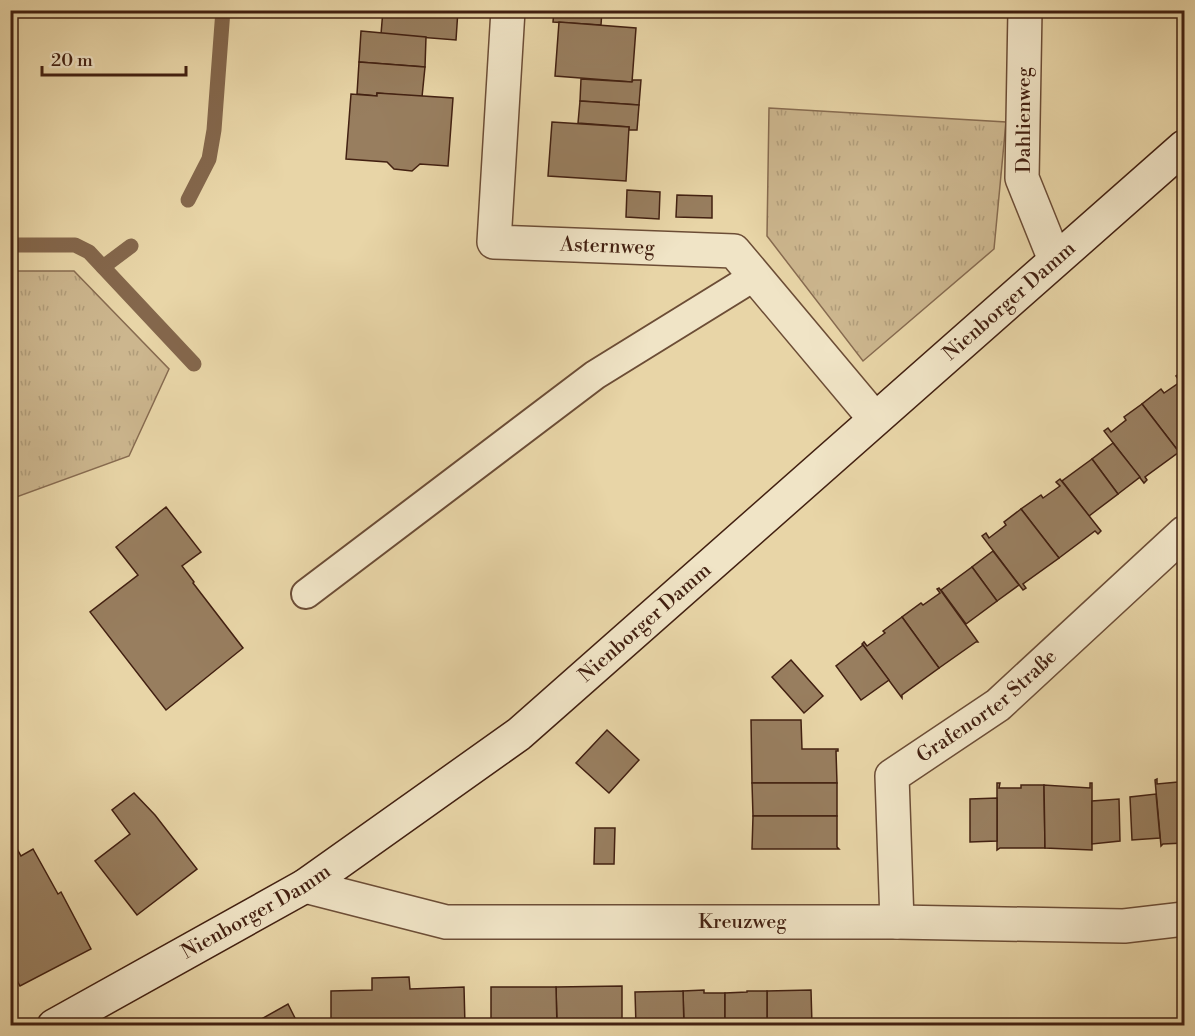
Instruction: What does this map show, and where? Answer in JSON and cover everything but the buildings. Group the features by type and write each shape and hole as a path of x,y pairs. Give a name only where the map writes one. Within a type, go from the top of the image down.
{"street":[{"name":"Asternweg","path":"508,10 494,242 734,251 875,419"},
{"name":"Dahlienweg","path":"1025,10 1022,178 1055,260"},
{"name":"Nienborger Damm","path":"74,1020 304,886 519,734 1185,147"},
{"name":"Grafenorter Straße","path":"897,922 892,776 998,705 1185,533"},
{"name":"Kreuzweg","path":"304,886 446,922 897,922 1124,926 1185,920"}],"lane":[{"path":"306,594 595,375 755,276"}],"green space":[{"path":"769,108 1006,122 994,249 863,361 767,236"},
{"path":"11,271 74,271 169,369 129,456 11,499"}],"waterway":[{"path":"188,200 209,159 214,130 223,10"},
{"path":"10,245 75,245 89,252 194,364"},
{"path":"103,267 131,246"}]}
